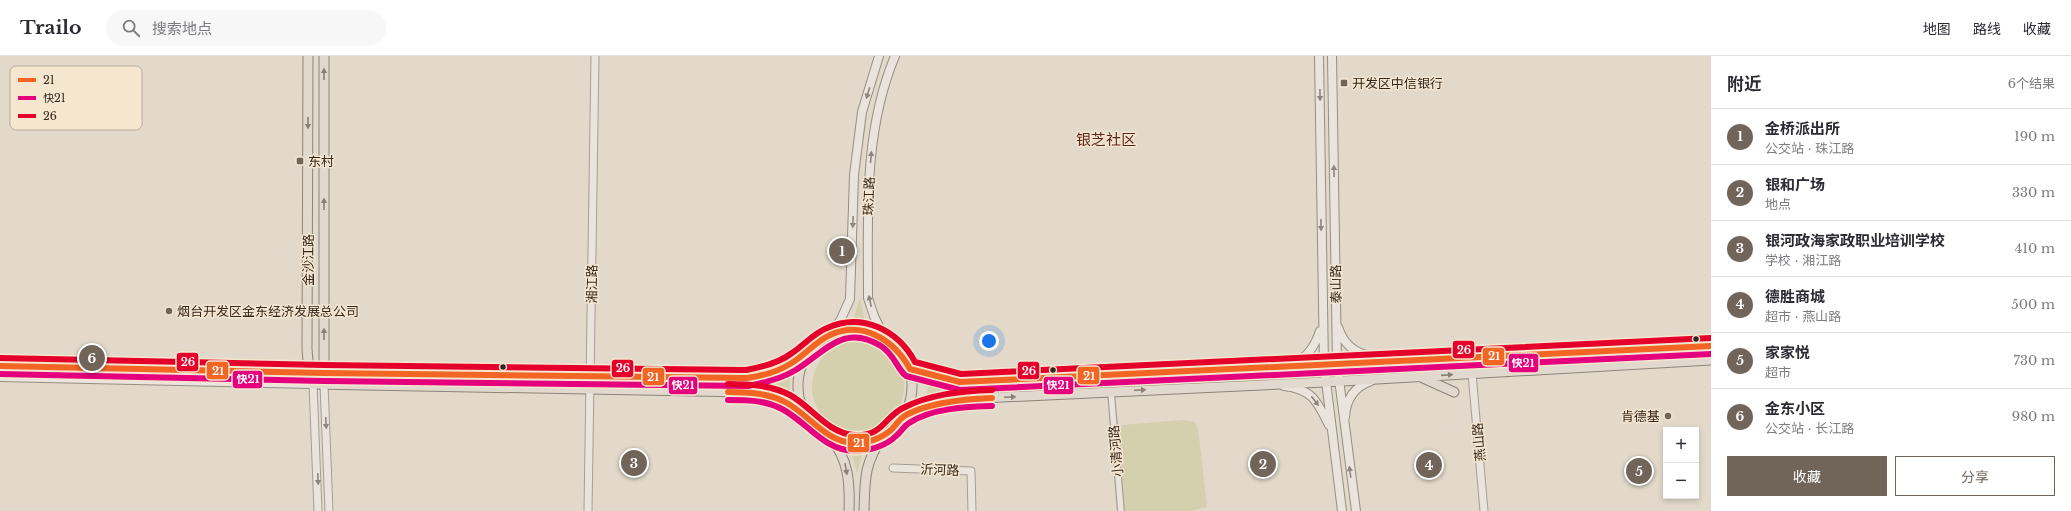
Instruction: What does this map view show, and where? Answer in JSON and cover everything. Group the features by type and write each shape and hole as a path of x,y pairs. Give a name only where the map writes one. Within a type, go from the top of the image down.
{"main road":[{"name":"金沙江路","path":"308,56 307,349 309,373 313,384"},
{"name":"金沙江路","path":"324,56 324,384"},
{"path":"830,336 841,319 850,299 854,175 862,112 879,56"},
{"name":"珠江路","path":"884,337 874,316 868,298 869,184 872,142 876,116 886,80 895,56"},
{"name":"泰山路","path":"1319,56 1324,365 1342,511"},
{"name":"泰山路","path":"1332,56 1336,364 1344,432 1356,511"},
{"path":"1336,321 1344,340 1351,349 1361,355 1390,362"},
{"path":"1283,367 1301,361 1309,352 1316,344 1323,322"},
{"path":"0,366 309,373 747,378 772,373 786,367 830,336 853,329 884,337 901,352 910,369 912,393 904,416"},
{"path":"910,369 960,382 1711,346"},
{"path":"810,421 804,411 798,388 801,369 806,358 814,347"},
{"path":"864,511 864,483 869,457 883,436 904,416 960,399 1325,382 1711,360"},
{"path":"1416,376 1427,378 1454,392"},
{"path":"0,377 762,393 775,396 795,408 838,446 844,458 848,477 849,511"},
{"path":"1344,432 1346,412 1352,393 1360,385 1377,379"},
{"path":"1267,384 1298,389 1313,396 1332,433"},
{"path":"828,436 844,442 857,443 883,436"}],"street":[{"name":"湘江路","path":"588,511 595,56"},
{"name":"燕山路","path":"1472,373 1484,511"},
{"name":"金沙江路","path":"313,384 318,511"},
{"name":"金沙江路","path":"324,384 329,511"},
{"name":"小清河路","path":"1111,392 1121,511"},
{"name":"沂河路","path":"893,468 972,471 972,511"}],"shaded area":[{"path":"860,298 865,320 853,320"},
{"path":"858,341 876,344 891,354 901,369 904,387 901,405 891,420 876,430 858,433 840,430 825,420 815,405 812,387 815,369 825,354 840,344"},
{"path":"790,377 790,393 762,385 779,382"},
{"path":"928,383 950,389 927,395"},
{"path":"1183,420 1195,422 1198,428 1207,507 1191,511 1125,511 1119,434 1122,425"},
{"path":"851,451 863,451 857,473"}],"transit line":[{"name":"26","path":"0,358 324,365 746,370 765,366 782,359 827,328 853,322 866,323 889,333 908,351 915,362 961,374 1711,338"},
{"name":"21","path":"0,366 324,373 747,378 764,375 785,367 795,361 819,341 830,335 842,331 854,330 866,332 886,342 895,349 910,369 960,382 1711,346"},
{"name":"快21","path":"0,374 324,381 748,386 760,384 789,374 834,343 855,337 867,339 881,346 890,354 900,370 906,376 960,390 1711,354"},
{"name":"26","path":"728,384 760,386 783,392 798,400 820,419 836,430 854,435 864,435 877,430 891,416 903,408 924,399 958,392 992,390"},
{"name":"21","path":"728,392 743,392 773,397 795,408 819,428 835,438 844,442 854,443 864,443 879,438 891,430 899,420 906,415 926,407 959,400 992,398"},
{"name":"快21","path":"728,400 755,401 776,406 791,414 824,441 833,446 854,451 871,449 887,443 909,423 928,414 949,409 992,406"}],"place":[{"name":"开发区中信银行","path":"1344,83"},
{"name":"东村","path":"300,161"},
{"name":"金桥派出所","path":"842,251"},
{"name":"烟台开发区金东经济发展总公司","path":"169,311"},
{"name":"金东小区","path":"92,358"},
{"name":"肯德基","path":"1668,416"},
{"name":"银河政海家政职业培训学校","path":"634,463"},
{"name":"银和广场","path":"1263,464"},
{"name":"德胜商城","path":"1429,465"},
{"name":"家家悦","path":"1639,471"}],"district":[{"name":"银芝社区","path":"1106,139"}]}
